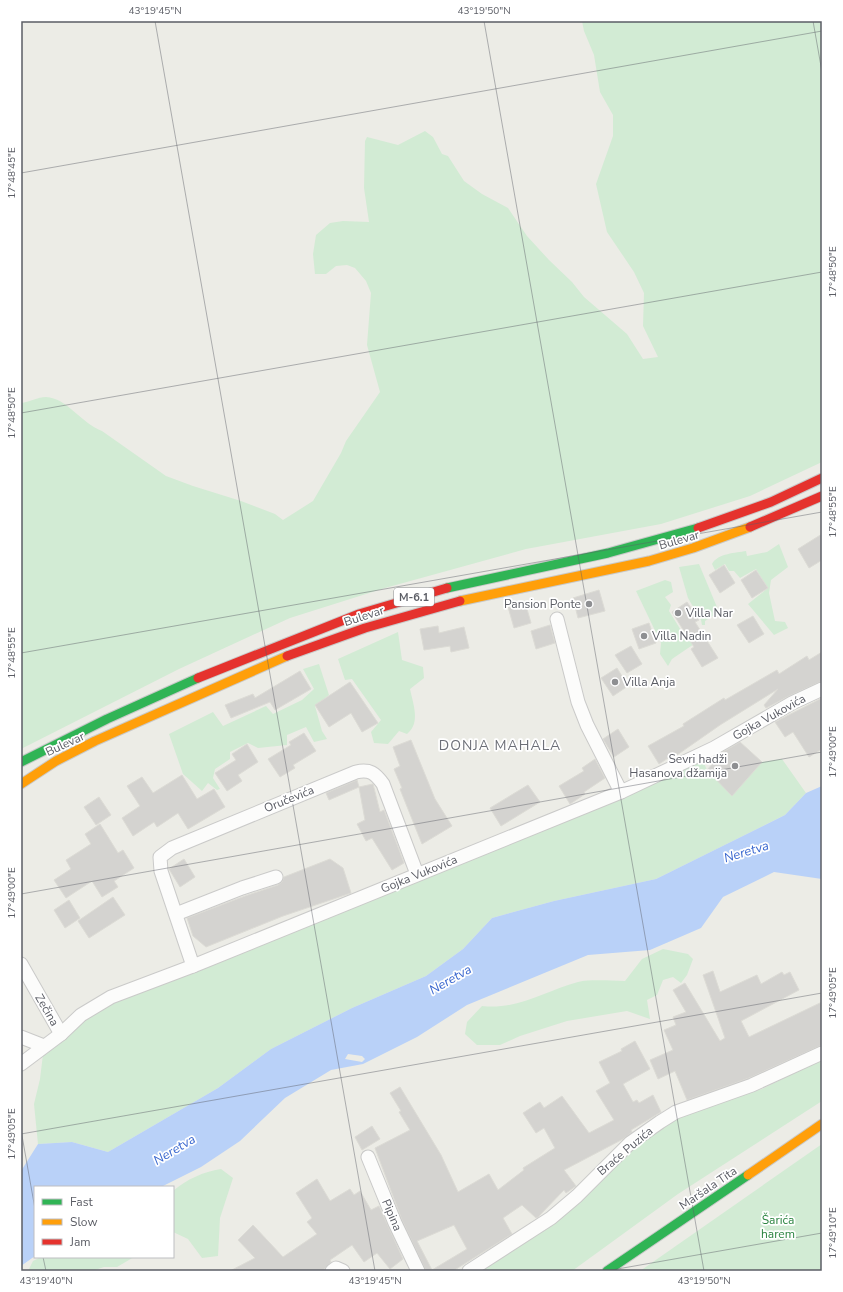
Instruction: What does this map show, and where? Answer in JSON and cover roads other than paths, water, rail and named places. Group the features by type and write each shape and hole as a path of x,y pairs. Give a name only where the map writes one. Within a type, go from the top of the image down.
{"main road":[{"name":"M-6.1","path":"21,762 132,707 209,673 342,620 402,600 492,578 610,553 714,523 752,510 822,478"},
{"name":"Bulevar","path":"21,778 146,719 288,656 348,633 472,598 652,560 711,543 785,513 822,496"},
{"name":"M-6.1","path":"21,784 44,766"},
{"name":"Maršala Tita","path":"607,1271 822,1124"}],"street":[{"path":"557,619 578,702 587,725 621,792"},
{"name":"Gojka Vukovića","path":"21,1064 61,1034 81,1015 111,996 193,966 621,792 714,748 792,703 822,689"},
{"name":"Oručevića","path":"193,966 160,865 160,857 164,852 349,775 365,770 376,774 383,784 417,874"},
{"path":"176,914 242,888 276,877"},
{"name":"Zečina","path":"21,964 61,1034"},
{"path":"21,1037 44,1046"},
{"name":"Braće Puzića","path":"469,1271 551,1218 577,1196 630,1143 676,1112 752,1085 822,1053"},
{"name":"Pipina","path":"368,1157 395,1223 418,1271"},
{"path":"332,1271 336,1268 343,1271"}],"water":[{"name":"Neretva","path":"822,786 822,879 774,872 723,897 701,928 650,950 588,955 467,1005 417,1037 363,1064 331,1070 285,1098 240,1141 201,1167 163,1186 34,1186 34,1257 21,1266 21,1171 38,1144 72,1142 108,1152 218,1088 271,1049 352,1008 426,976 463,949 492,918 554,901 656,879 785,815 806,793","holes":["348,1054 362,1056 365,1059 362,1062 345,1059"]}],"place":[{"name":"Pansion Ponte","path":"589,604"},
{"name":"Villa Nar","path":"678,613"},
{"name":"Villa Nadin","path":"644,636"},
{"name":"Villa Anja","path":"615,682"},
{"name":"Sevri hadži Hasanova džamija","path":"735,766"}],"district":[{"name":"DONJA MAHALA","path":"500,745"}],"park label":[{"name":"Šarića harem","path":"778,1227"}]}
